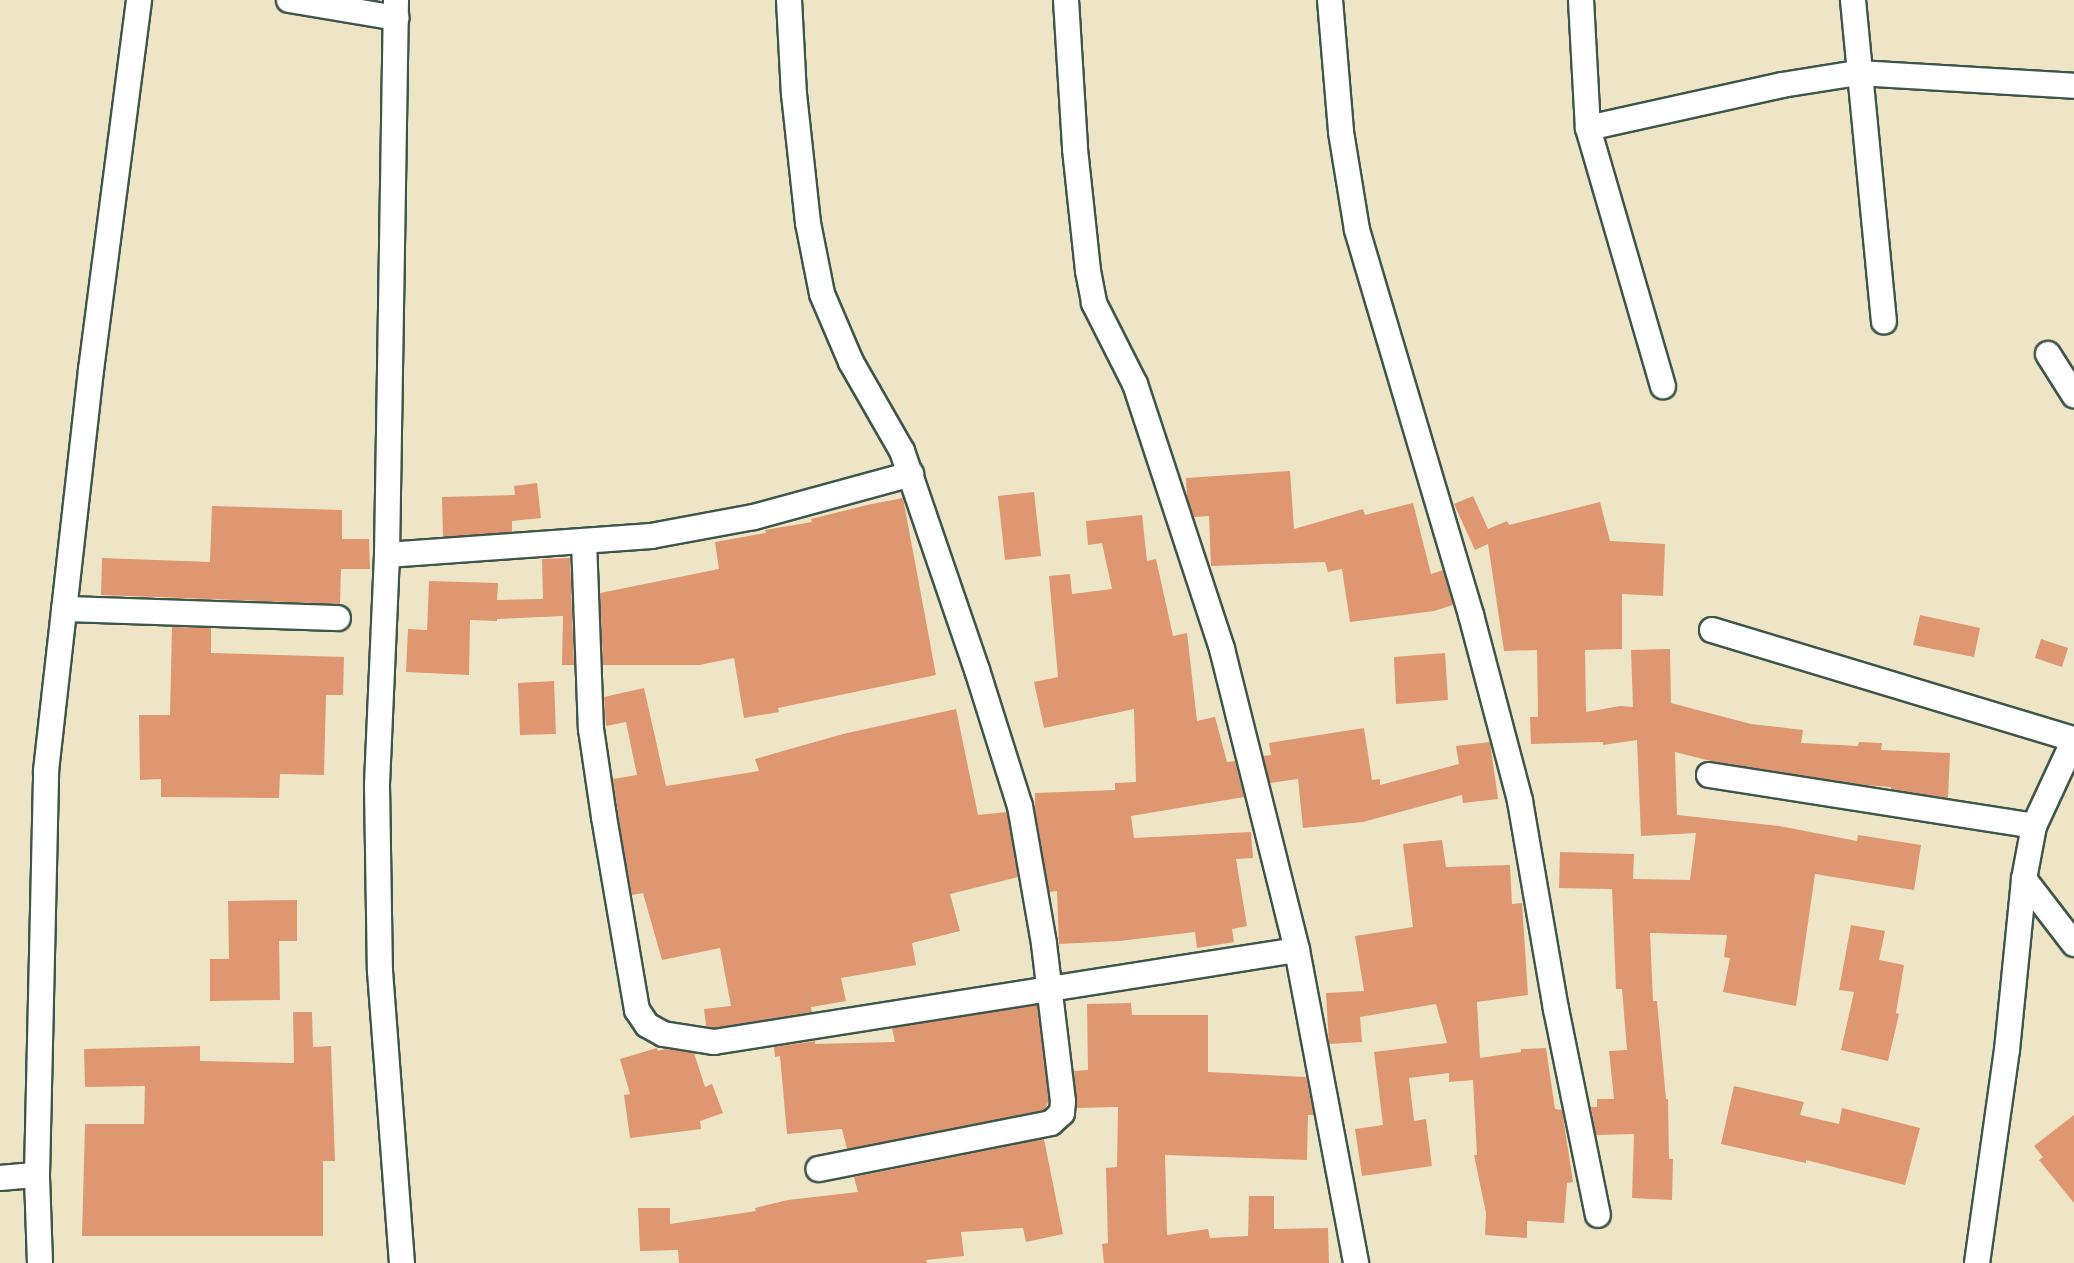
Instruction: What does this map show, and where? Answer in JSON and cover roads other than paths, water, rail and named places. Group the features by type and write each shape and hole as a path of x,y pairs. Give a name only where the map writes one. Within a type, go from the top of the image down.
{"street":[{"path":"40,1263 37,1175 46,771 139,0"},
{"path":"289,0 396,9 387,555 377,786 380,971 402,1263"},
{"path":"789,0 794,94 808,223 822,294 851,362 902,451 911,474 1020,806 1044,944 1063,1101 1062,1113 1051,1123 819,1169"},
{"path":"1066,0 1076,149 1088,271 1094,303 1136,384 1222,649 1297,950 1356,1263"},
{"path":"1330,0 1341,132 1357,230 1471,615 1520,801 1556,1009 1598,1215"},
{"path":"1581,0 1588,128 1663,386"},
{"path":"1853,0 1858,73 1884,322"},
{"path":"1588,128 1782,85 1858,73 2074,86"},
{"path":"2048,354 2074,395"},
{"path":"387,555 651,536 754,516 911,474"},
{"path":"584,541 591,729 637,1010 647,1024 663,1034 714,1042 1297,950"},
{"path":"64,609 338,618"},
{"path":"1712,630 2074,740 2034,826 2024,879 2007,1050 1977,1263"},
{"path":"1709,775 2034,826"},
{"path":"2024,879 2074,944"},
{"path":"0,1178 37,1175"}]}
